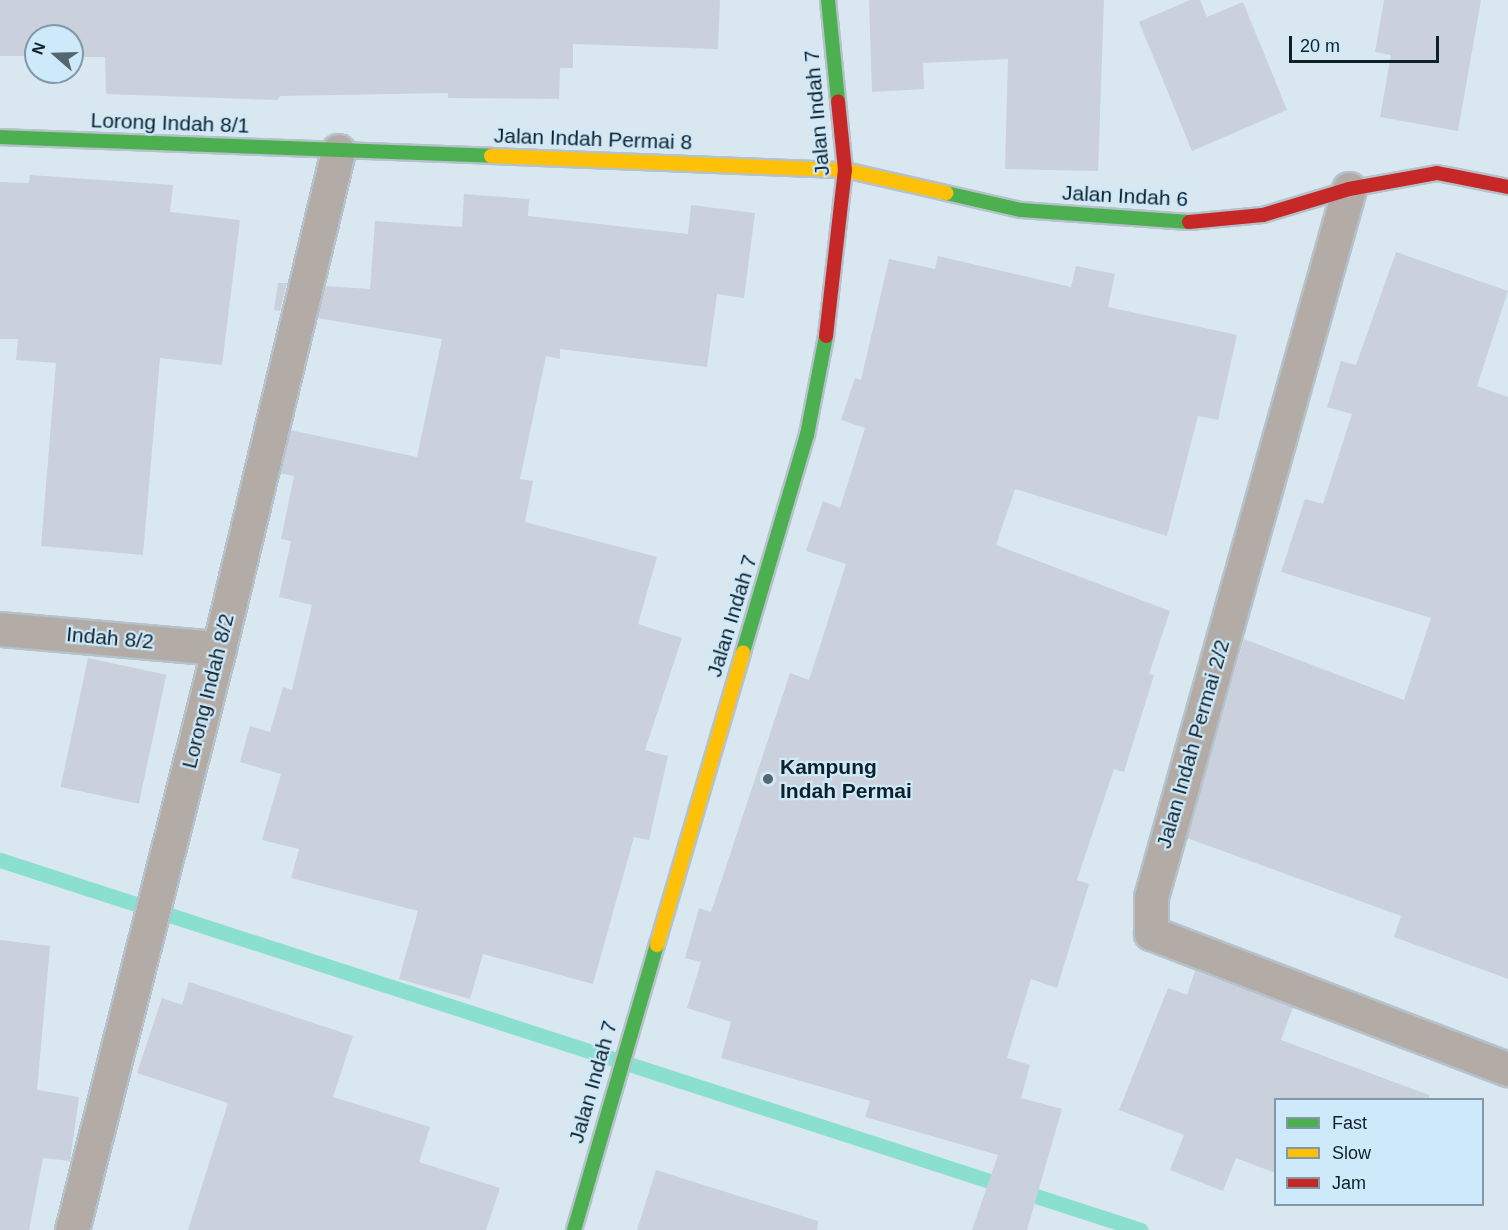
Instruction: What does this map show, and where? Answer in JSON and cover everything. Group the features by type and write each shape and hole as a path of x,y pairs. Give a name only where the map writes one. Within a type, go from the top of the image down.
{"street":[{"name":"Jalan Indah 7","path":"574,1230 591,1165 807,435 832,303 845,170 828,0"},
{"name":"Lorong Indah 8/1","path":"0,136 338,151"},
{"name":"Jalan Indah Permai 8","path":"338,151 845,170"},
{"name":"Lorong Indah 8/2","path":"72,1230 219,648 338,151"},
{"name":"Jalan Indah 6","path":"845,170 1021,210 1168,224 1263,215 1349,189 1437,173 1508,187"},
{"name":"Jalan Indah Permai 2/2","path":"1349,189 1151,897 1151,933 1508,1069"},
{"name":"Indah 8/2","path":"0,629 219,648"}],"building":[{"path":"0,0 720,0 718,49 573,44 573,68 560,68 559,99 448,98 448,93 280,96 277,100 106,94 105,57 84,57 84,24 24,24 24,56 0,56"},
{"path":"869,0 1104,0 1098,171 1005,169 1008,59 923,63 924,89 872,92"},
{"path":"1190,0 1200,0 1207,17 1243,2 1287,110 1192,151 1139,22"},
{"path":"1384,0 1481,0 1458,131 1380,117 1391,55 1375,52"},
{"path":"30,175 173,185 170,212 240,220 222,365 160,358 143,555 41,546 56,363 16,360 18,339 0,339 0,182 29,183"},
{"path":"464,194 529,199 528,216 688,234 691,205 755,213 744,298 717,294 707,367 560,349 560,359 546,356 520,479 533,481 525,522 657,557 638,624 682,638 645,750 668,756 649,840 634,837 593,984 483,954 470,999 399,979 418,911 291,878 299,849 262,840 281,774 240,762 250,726 270,732 283,687 292,690 312,605 279,597 291,541 281,539 294,476 280,473 290,430 417,457 442,339 317,318 325,286 370,289 375,221 462,227"},
{"path":"1396,252 1508,291 1477,386 1508,397 1508,979 1394,937 1401,916 1187,838 1244,639 1404,700 1431,618 1281,572 1305,499 1323,504 1352,414 1327,407 1341,361 1356,365"},
{"path":"938,256 1071,287 1076,266 1115,274 1108,307 1237,335 1218,420 1198,416 1167,536 1015,489 996,545 1170,611 1149,674 1154,675 1124,772 1114,769 1077,880 1089,884 1057,988 1031,979 1007,1058 1030,1065 1021,1098 1062,1109 1027,1230 972,1230 998,1155 865,1117 870,1101 721,1058 731,1022 687,1008 701,962 685,958 699,908 711,912 790,673 809,680 846,564 806,551 823,501 840,508 865,428 841,420 855,378 861,380 889,259 935,269"},
{"path":"278,283 287,283 280,311 274,310"},
{"path":"88,658 166,675 139,804 61,787"},
{"path":"0,940 50,946 37,1090 79,1097 70,1161 43,1158 29,1230 0,1230"},
{"path":"1195,971 1293,1007 1281,1040 1429,1095 1429,1098 1274,1098 1274,1173 1236,1158 1223,1191 1170,1170 1184,1135 1119,1110 1168,988 1187,995"},
{"path":"189,982 353,1036 333,1097 430,1127 419,1162 500,1188 486,1230 188,1230 228,1103 137,1073 162,998 182,1005"},
{"path":"656,1170 818,1221 817,1230 637,1230"}],"waterway":[{"path":"0,860 1141,1230"}],"traffic: fast":[{"path":"828,0 838,101"},
{"path":"0,137 491,156"},
{"path":"946,193 1021,210 1189,222"},
{"path":"743,652 807,435 826,336"},
{"path":"574,1230 657,945"}],"traffic: slow":[{"path":"491,156 845,170 946,193"},
{"path":"657,945 743,652"}],"traffic: jam":[{"path":"826,336 845,170 838,101"},
{"path":"1189,222 1263,215 1349,189 1437,173 1508,187"}],"place":[{"name":"Kampung Indah Permai","path":"768,779"}]}
